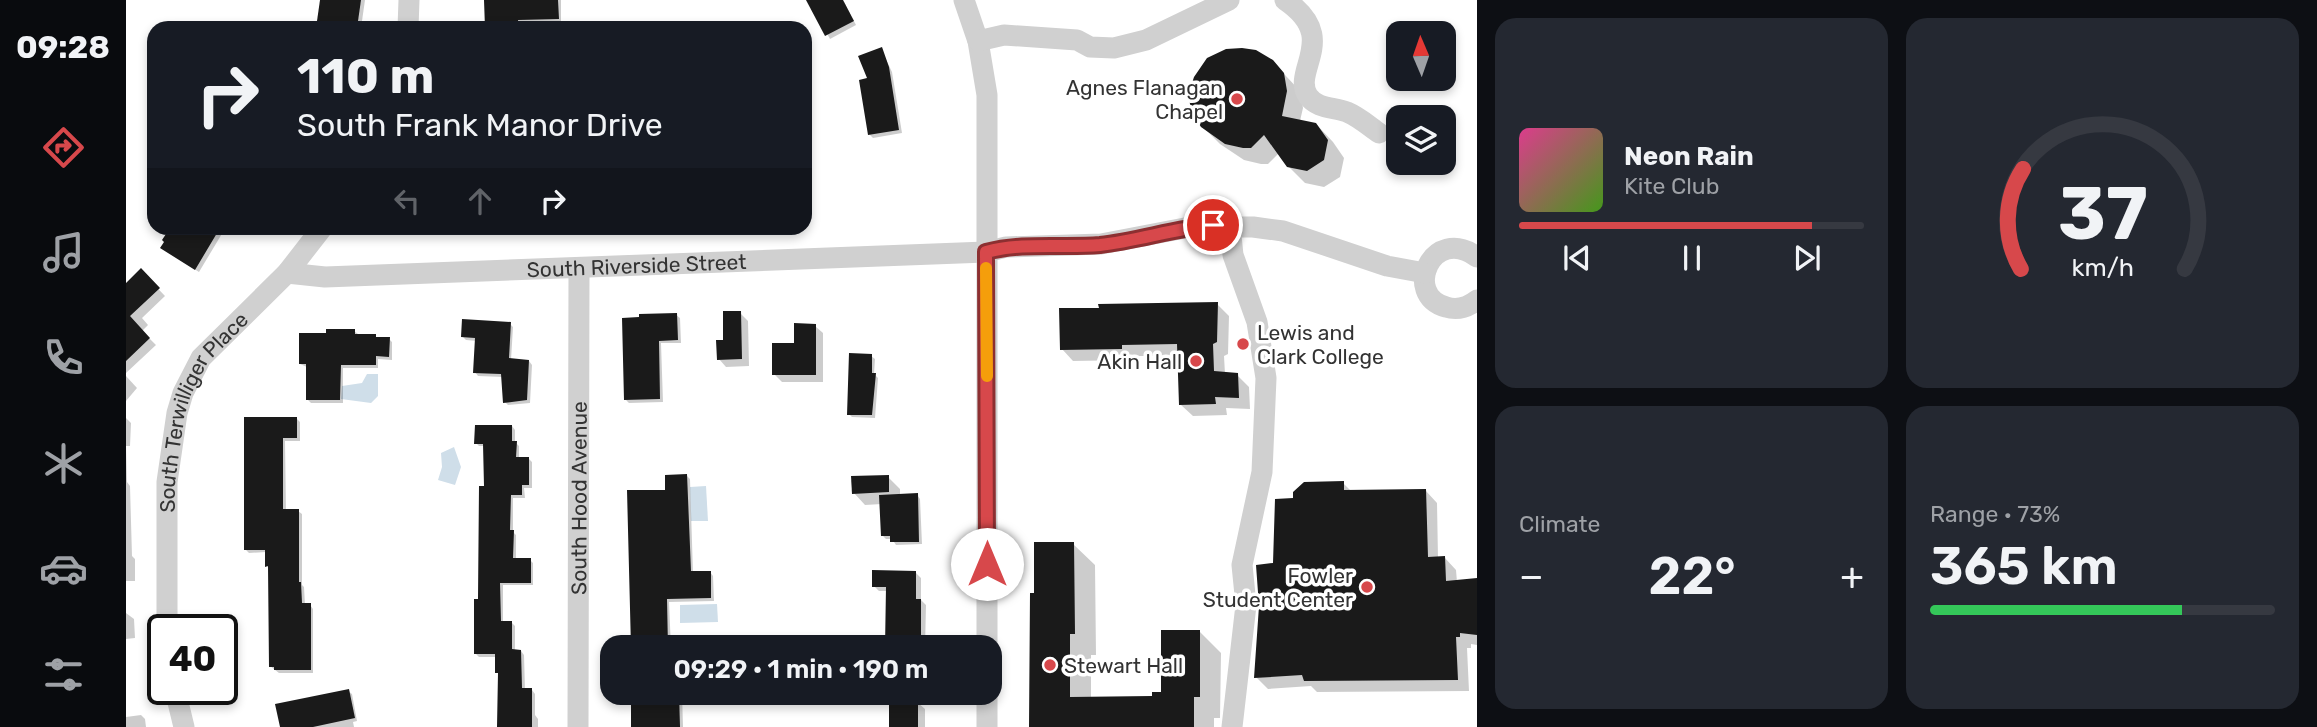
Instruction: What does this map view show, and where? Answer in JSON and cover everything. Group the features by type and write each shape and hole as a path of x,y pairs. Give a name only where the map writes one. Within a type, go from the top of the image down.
{"street":[{"path":"408,21 409,0"},
{"path":"964,0 978,41 987,95 987,635"},
{"path":"978,41 1004,35 1077,40 1090,47 1114,48 1146,40 1229,0"},
{"path":"1285,0 1295,7 1310,27 1313,49 1305,86 1308,96 1318,105 1356,117 1379,133"},
{"path":"1230,226 1233,255 1257,322 1266,378 1262,472 1242,565 1247,605 1232,727"},
{"name":"South Riverside Street","path":"287,273 325,277 986,252 1006,247 1101,244 1190,227 1230,226 1283,230 1388,266 1424,273"},
{"name":"South Terwilliger Place","path":"167,614 167,482 175,425 183,393 201,359 287,273 317,235"},
{"path":"1477,257 1461,248 1442,251 1428,264 1424,273 1427,292 1440,305 1459,309 1477,300"},
{"name":"South Hood Avenue","path":"578,727 579,268"},
{"path":"179,705 184,727"},
{"path":"987,705 987,727"}],"shaded area":[{"path":"367,374 378,374 378,396 371,403 341,399 342,386 362,383"},
{"path":"454,447 461,467 455,485 438,480 442,467 441,453"},
{"path":"706,486 708,521 691,521 690,487"},
{"path":"717,604 718,622 680,623 680,605"}],"building":[{"path":"320,0 361,0 358,21 317,21"},
{"path":"484,0 558,0 559,19 485,21"},
{"path":"806,0 843,0 854,21 825,36"},
{"path":"882,47 889,67 899,130 868,135 859,80 867,78 858,56"},
{"name":"Agnes Flanagan Chapel","path":"1226,49 1256,50 1273,60 1284,73 1287,91 1282,116 1316,123 1328,140 1324,160 1307,171 1287,167 1264,135 1251,148 1225,144 1201,127 1192,113 1188,95 1194,77 1207,58"},
{"path":"165,235 216,235 195,270 160,248 164,242 162,240"},
{"path":"141,268 160,288 130,316 150,338 126,361 126,283"},
{"name":"Akin Hall","path":"1218,302 1217,342 1213,344 1214,371 1238,373 1239,398 1215,397 1216,404 1179,405 1177,344 1122,345 1122,349 1060,350 1059,308 1099,308 1098,304"},
{"path":"723,311 741,311 742,359 717,360 716,340 723,340"},
{"path":"677,313 678,340 659,341 660,399 624,400 622,318 639,317 639,314"},
{"path":"462,319 511,322 509,358 529,360 527,400 503,403 501,374 473,373 475,338 461,337"},
{"path":"794,323 816,324 816,375 772,375 772,343 794,343"},
{"path":"326,329 355,329 355,334 390,337 389,357 376,356 376,365 341,365 340,400 306,400 306,364 299,364 299,333 326,333"},
{"path":"849,353 872,354 872,373 876,373 872,415 847,415"},
{"path":"244,417 297,417 297,438 283,438 283,509 299,509 299,582 302,603 311,603 311,670 274,670 274,667 269,667 268,566 265,567 265,550 244,550"},
{"path":"475,425 512,425 512,441 517,441 516,457 529,457 529,485 522,485 522,495 511,495 510,530 514,530 513,558 531,558 531,583 500,583 501,621 512,621 512,649 521,650 522,688 532,688 532,727 497,727 498,673 495,673 495,654 474,654 474,599 478,599 479,486 484,486 483,444 474,444"},
{"path":"687,474 691,571 711,571 711,598 667,599 668,635 631,635 627,490 665,490 665,475"},
{"path":"889,475 889,492 852,494 851,476"},
{"name":"Fowler Student Center","path":"1344,481 1344,490 1426,489 1428,557 1445,556 1446,581 1477,578 1477,635 1460,633 1460,637 1456,637 1458,680 1304,681 1302,675 1254,678 1259,606 1256,565 1273,563 1275,499 1293,498 1293,492 1304,482"},
{"path":"918,493 919,542 890,542 890,536 881,536 879,495"},
{"path":"1034,542 1074,542 1075,634 1070,634 1070,697 1152,696 1152,692 1161,692 1161,630 1200,630 1200,697 1194,697 1194,727 1029,727 1030,593 1034,593"},
{"path":"872,570 916,571 916,599 921,599 921,635 885,635 886,587 872,587"},
{"path":"349,689 355,718 313,727 280,727 275,704"},
{"path":"631,705 679,705 680,727 631,727"},
{"path":"889,705 918,705 918,727 889,727"}],"slow traffic":[{"path":"986,268 987,376"}],"place":[{"name":"Agnes Flanagan Chapel","path":"1237,99"},
{"name":"Lewis and Clark College","path":"1243,344"},
{"name":"Akin Hall","path":"1196,361"},
{"name":"Fowler Student Center","path":"1367,587"},
{"name":"Stewart Hall","path":"1050,665"}],"route":[{"path":"987,564 986,252 1006,247 1082,246 1119,242 1190,227 1213,225"}]}
